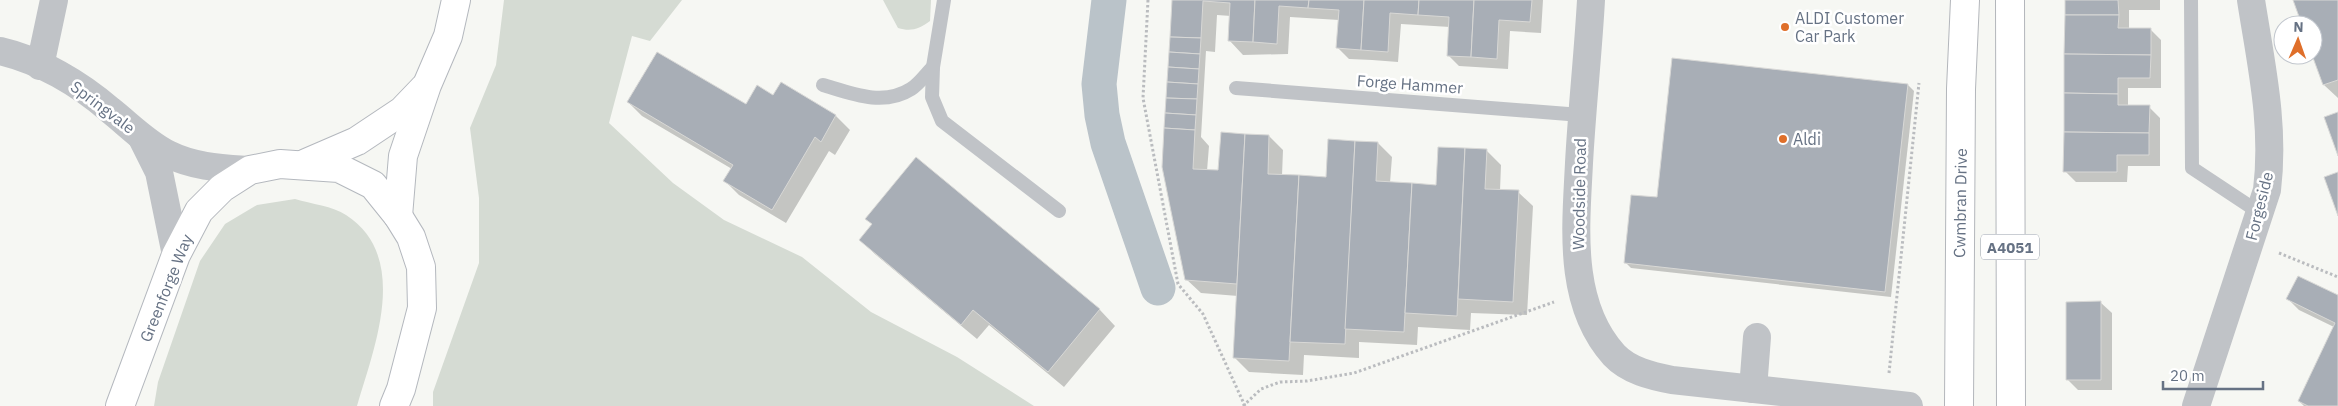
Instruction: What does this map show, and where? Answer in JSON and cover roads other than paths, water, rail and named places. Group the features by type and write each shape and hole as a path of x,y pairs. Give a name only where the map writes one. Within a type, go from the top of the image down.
{"street":[{"path":"40,66 54,0"},
{"path":"398,216 403,156 427,85 448,36 456,0"},
{"name":"Woodside Road","path":"1591,0 1581,115 1576,234 1583,292 1591,318 1602,339 1615,356 1630,367 1650,376 1897,405"},
{"name":"Cwmbran Drive","path":"1959,406 1962,89 1965,0"},
{"name":"A4051","path":"2010,0 2012,406"},
{"name":"Forgeside","path":"2196,406 2267,190 2270,131 2267,94 2251,0"},
{"name":"Springvale","path":"0,51 40,66 76,84 140,135 168,154 202,166 250,170"},
{"path":"304,164 357,142 402,111 427,85"},
{"name":"Springvale","path":"140,135 160,172 176,256"},
{"name":"Greenforge Way","path":"120,406 176,256 199,211 222,188 250,170 280,164 304,164 339,168 373,185 398,216 411,236 421,267 422,308 401,389 394,406"},
{"path":"1753,389 1758,337"}],"lane":[{"path":"944,0 933,67 932,97 942,121 1059,211"},
{"path":"2191,0 2192,168 2260,214"},
{"path":"823,85 860,96 887,97 911,89 933,67"},
{"name":"Forge Hammer","path":"1236,88 1581,115"}],"waterway":[{"path":"1109,0 1099,84 1102,115 1108,143 1158,288"}],"place":[{"name":"ALDI Customer Car Park","path":"1785,27"},
{"name":"Aldi","path":"1783,139"}]}
